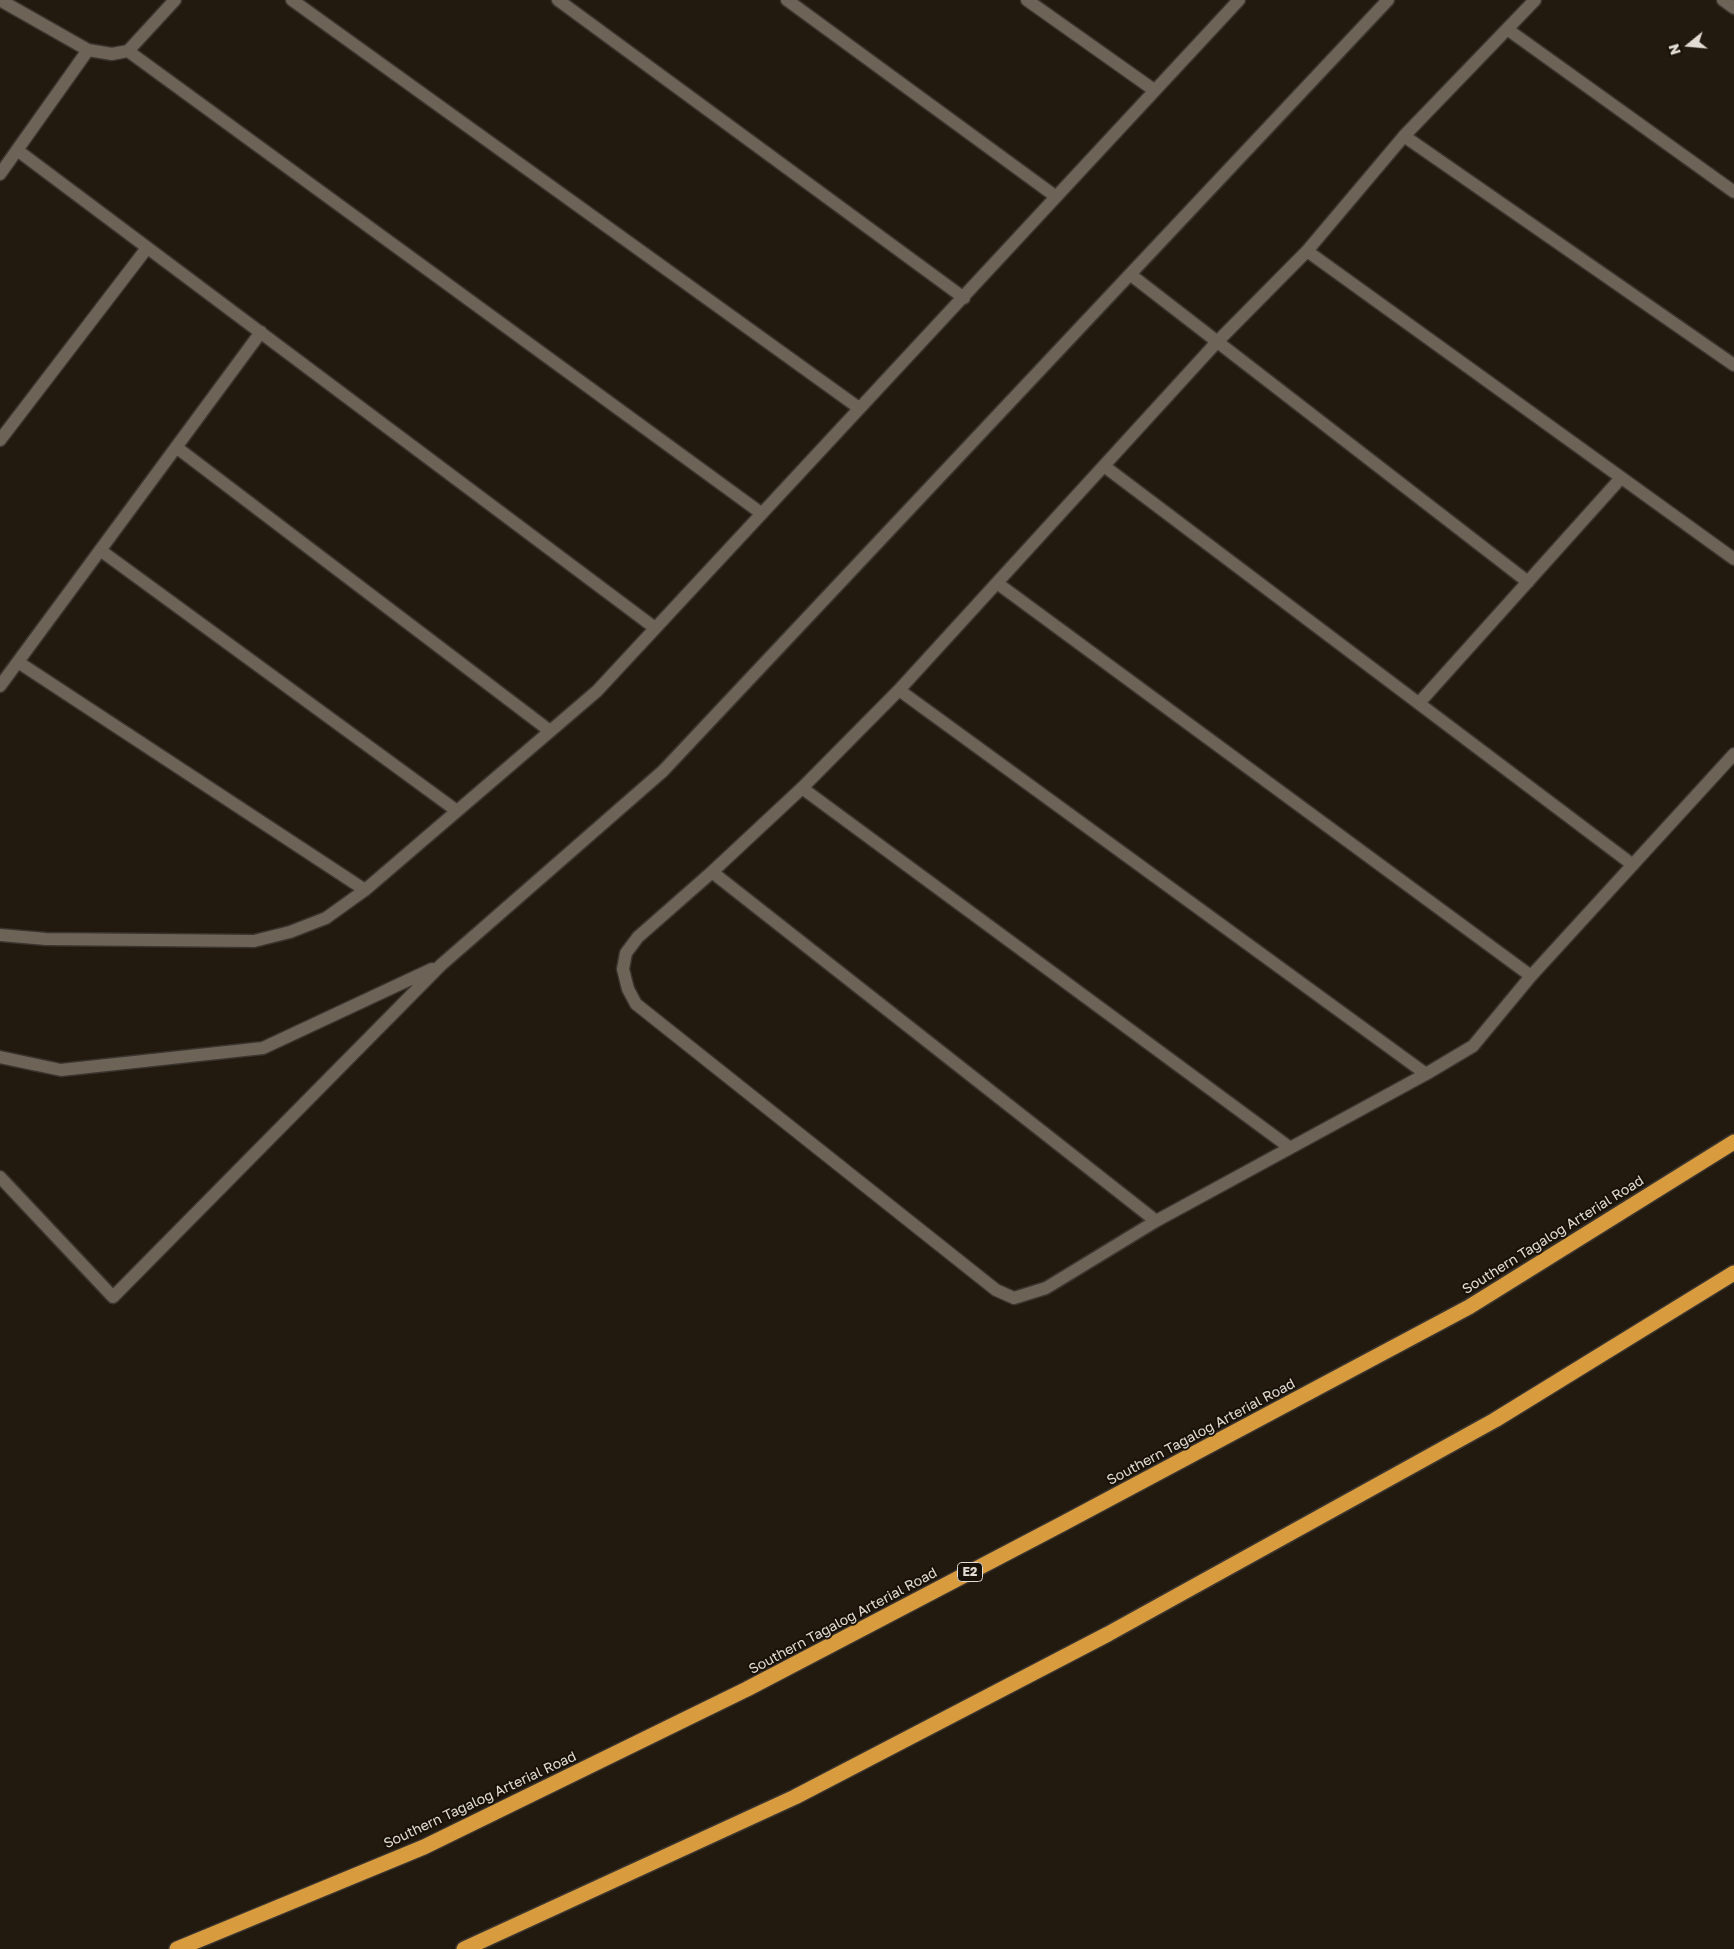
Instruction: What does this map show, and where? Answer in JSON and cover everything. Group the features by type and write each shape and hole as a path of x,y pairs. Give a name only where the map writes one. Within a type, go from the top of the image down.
{"highway":[{"name":"Southern Tagalog Arterial Road","path":"177,1949 424,1847 747,1689 1469,1307 1734,1142"},
{"path":"464,1949 795,1797 1108,1634 1495,1420 1734,1272"}],"street":[{"path":"0,0 88,50 112,54 128,50 175,0"},
{"path":"292,0 859,408"},
{"path":"558,0 964,298"},
{"path":"787,0 1055,196"},
{"path":"1027,0 1154,90"},
{"path":"0,935 46,939 254,941 290,932 326,918 365,890 597,691 1239,0"},
{"path":"0,1177 113,1297 441,965 663,771 1388,0"},
{"path":"1535,0 1404,136 1307,251 1216,343 899,690 802,788 712,872 638,937 626,953 623,969 628,989 636,1004 996,1290 1014,1298 1046,1288 1156,1221 1426,1074 1473,1046 1531,976 1734,754"},
{"path":"1723,0 1734,8"},
{"path":"1507,29 1734,192"},
{"path":"0,174 88,50"},
{"path":"128,50 761,513"},
{"path":"1404,136 1734,365"},
{"path":"17,150 654,628"},
{"path":"0,440 147,248"},
{"path":"1307,251 1734,560"},
{"path":"1130,276 1528,582"},
{"path":"0,686 261,332"},
{"path":"176,447 550,731"},
{"path":"1104,466 1633,865"},
{"path":"1419,703 1622,478"},
{"path":"100,550 457,811"},
{"path":"997,582 1531,976"},
{"path":"18,662 365,890"},
{"path":"899,690 1426,1074"},
{"path":"802,788 1289,1147"},
{"path":"712,872 1156,1221"},
{"path":"0,1057 61,1070 263,1048 441,965"}]}
